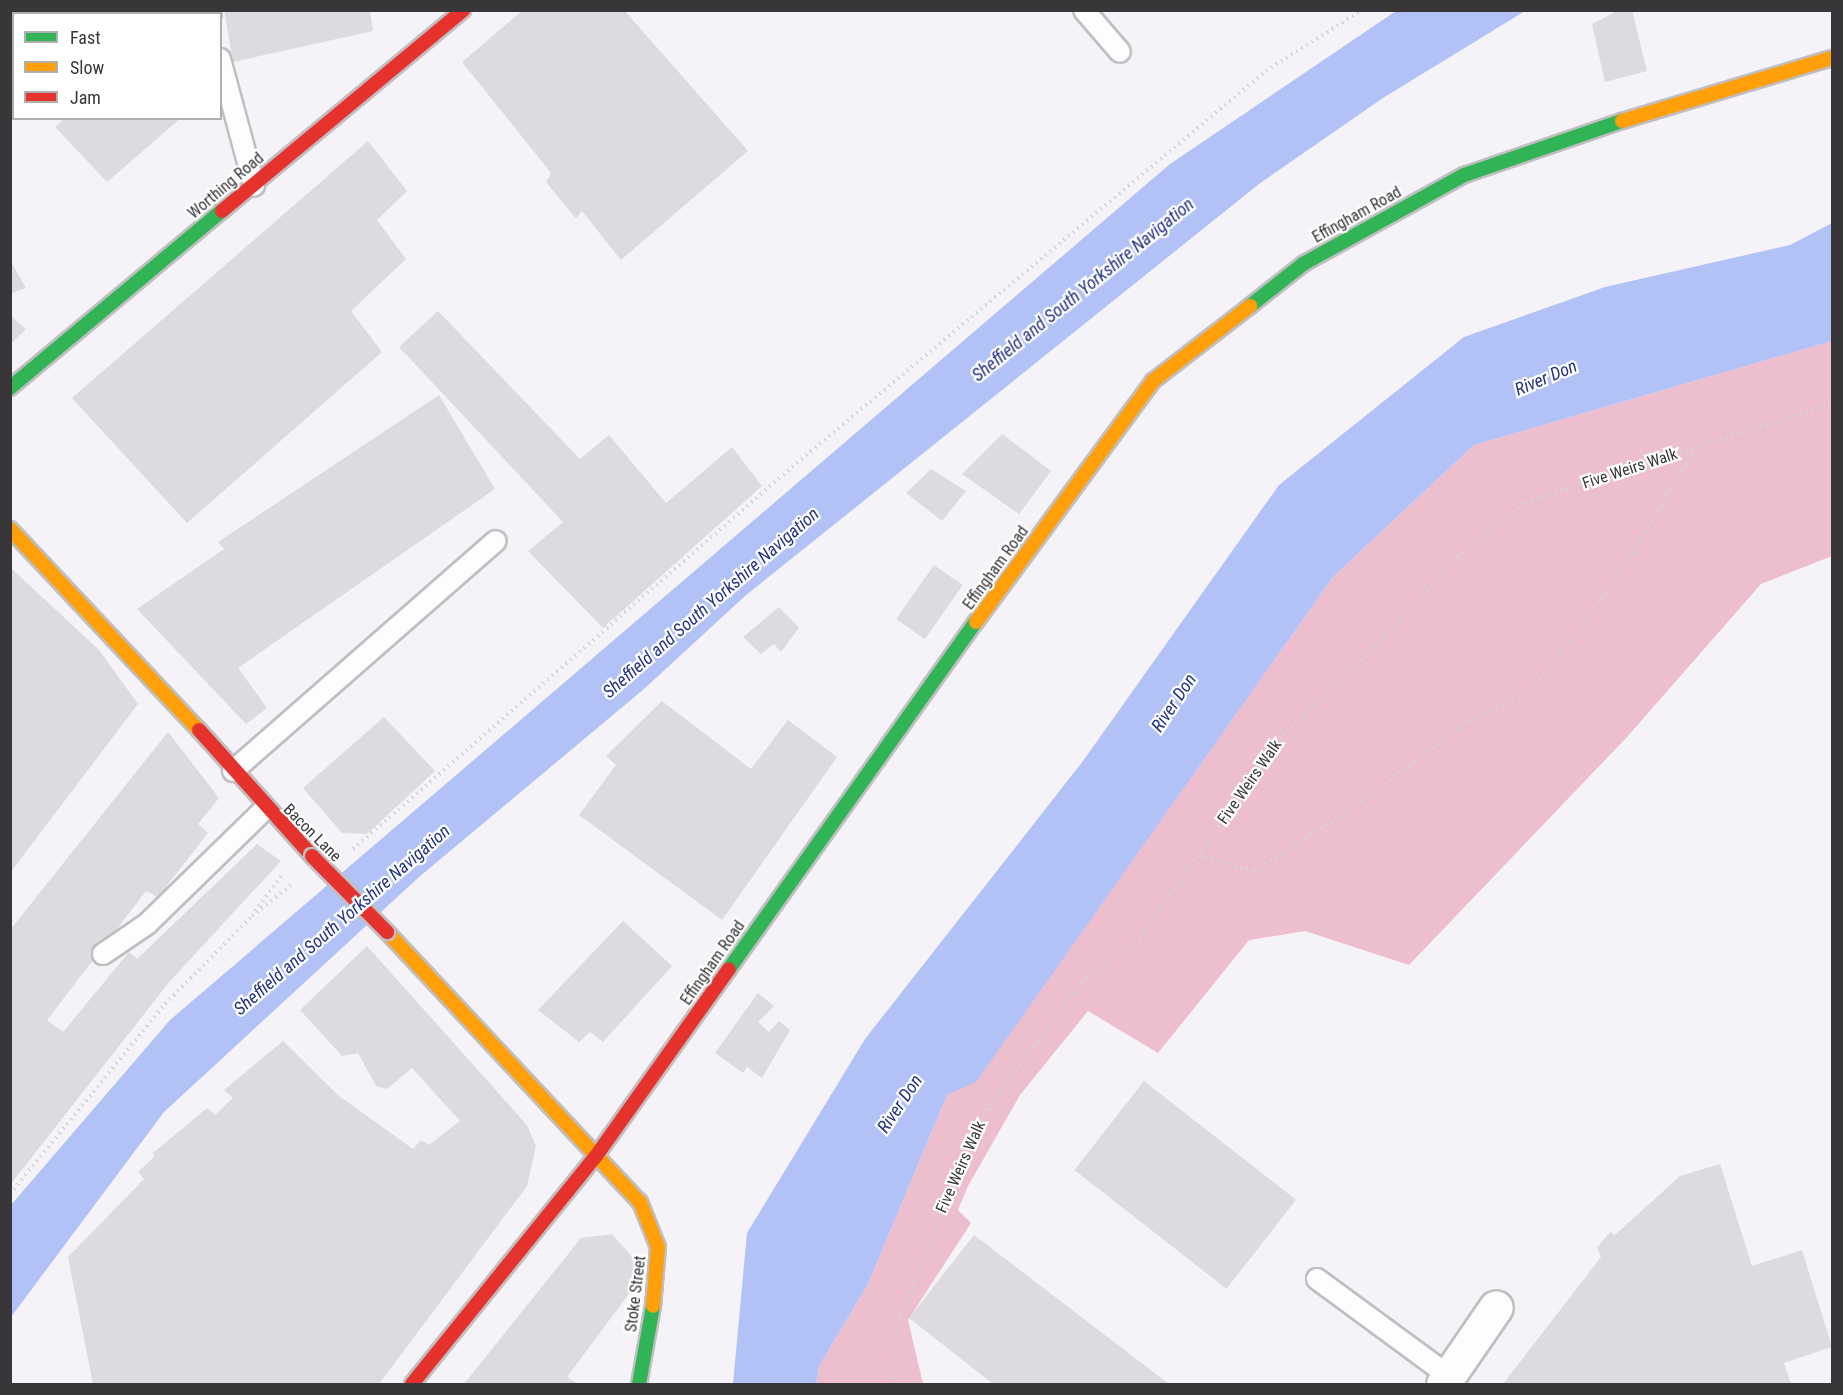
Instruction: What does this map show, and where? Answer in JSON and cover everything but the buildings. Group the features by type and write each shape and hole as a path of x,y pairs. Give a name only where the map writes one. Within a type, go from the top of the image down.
{"main road":[{"name":"Worthing Road","path":"10,388 463,10"},
{"name":"Effingham Road","path":"412,1384 596,1156 928,688 1154,381 1303,264 1464,174 1698,95 1833,58"},
{"name":"Bacon Lane","path":"10,529 170,696 265,809 387,932 596,1156"},
{"name":"Stoke Street","path":"596,1156 640,1202 658,1247 654,1302 639,1384"}],"street":[{"path":"1446,1380 1496,1306"}],"lane":[{"path":"1084,10 1120,52"},
{"path":"222,66 254,185"},
{"path":"233,771 496,542"},
{"path":"103,954 147,924 265,809"},
{"path":"1317,1279 1446,1380"}],"path":[{"path":"348,852 366,842 792,467 1266,70 1362,10"},
{"name":"Five Weirs Walk","path":"892,1384 900,1315 987,1109 1082,982 1142,935 1200,856 1282,735 1391,630 1457,557 1526,502 1833,404"},
{"path":"1200,856 1255,871 1351,809 1469,721 1524,697 1566,647 1632,553 1695,448"},
{"path":"10,1194 165,1004 252,916 308,851"},
{"path":"252,916 302,877"}],"shaded area":[{"path":"1832,341 1832,556 1761,584 1627,737 1409,965 1305,931 1249,940 1158,1053 1088,1011 1020,1095 968,1186 958,1210 971,1223 908,1320 923,1384 816,1384 819,1366 868,1284 947,1095 976,1081 1333,577 1474,445"}],"water":[{"name":"Sheffield and South Yorkshire Navigation","path":"1396,11 1525,11 1383,98 1259,184 745,596 644,689 419,877 164,1112 11,1317 11,1205 170,1020 1170,164"},
{"name":"River Don","path":"1832,223 1832,341 1474,445 1333,577 976,1082 947,1095 868,1284 819,1366 816,1384 733,1384 747,1233 865,1039 1083,761 1279,485 1464,337 1605,287 1790,245"}],"traffic: fast":[{"path":"1250,306 1303,264 1464,175 1622,121"},
{"path":"10,388 222,211"},
{"path":"729,969 976,622"},
{"path":"639,1384 653,1306"}],"traffic: slow":[{"path":"1622,121 1832,58"},
{"path":"976,622 1153,381 1250,306"},
{"path":"10,529 199,730"},
{"path":"387,932 640,1202 658,1247 653,1306"}],"traffic: jam":[{"path":"222,211 463,10"},
{"path":"199,730 312,856"},
{"path":"312,856 387,932"},
{"path":"412,1384 596,1156 729,969"}]}
